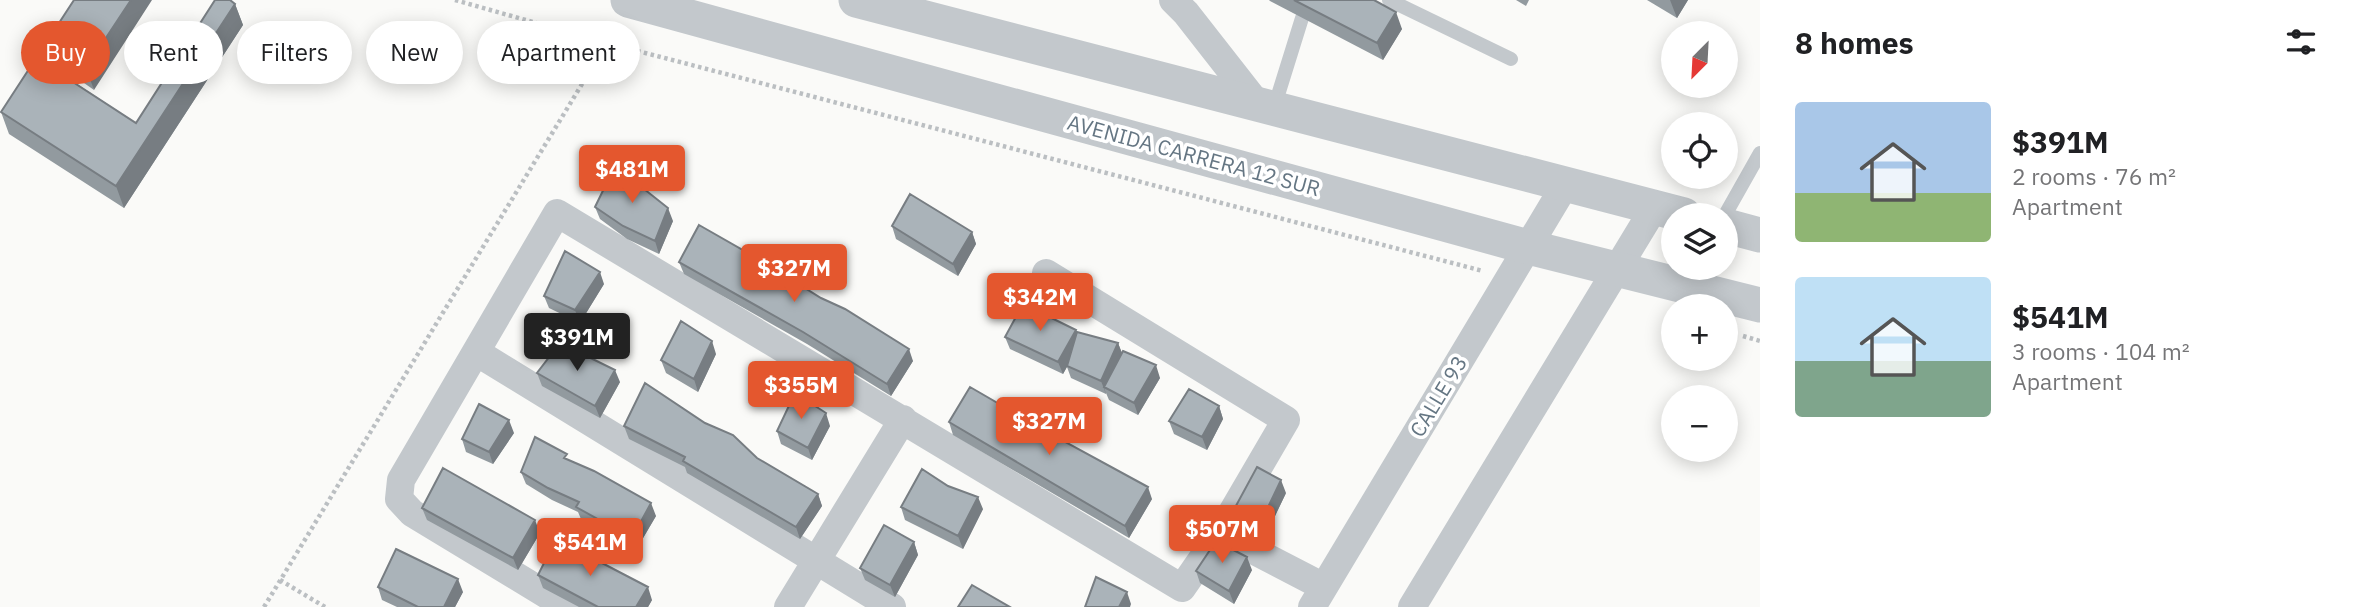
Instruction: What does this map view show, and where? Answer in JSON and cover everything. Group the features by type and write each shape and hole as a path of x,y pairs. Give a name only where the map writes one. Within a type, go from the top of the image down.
{"street":[{"name":"AVENIDA CARRERA 12 SUR","path":"628,0 1528,247 1760,305"},
{"path":"856,0 1661,209"},
{"path":"1186,4 1266,107"},
{"name":"CALLE 93","path":"1318,597 1566,185"},
{"path":"568,607 412,513 399,499 401,480 557,213 1182,588 1220,533 1286,420 1046,274"},
{"path":"1412,607 1616,269 1661,220"},
{"path":"1738,229 1760,234"},
{"path":"476,352 892,607"},
{"path":"788,607 903,419"},
{"path":"1220,533 1318,597"}],"lane":[{"path":"1389,0 1511,59"},
{"path":"1266,107 1302,18"},
{"path":"1732,203 1760,153"}],"path":[{"path":"455,0 529,21"},
{"path":"640,52 1509,278"},
{"path":"264,607 582,84"},
{"path":"280,580 325,607"}],"building":[{"path":"74,0 131,0 110,32 110,21 60,21"},
{"path":"215,0 230,0 235,4 223,22 202,21"},
{"path":"1294,0 1374,0 1396,12 1377,43"},
{"path":"21,81 21,84 76,84 136,123 161,84 183,84 116,186 1,112"},
{"path":"615,166 668,208 655,241 623,226 595,207"},
{"path":"910,194 972,232 953,264 892,226"},
{"path":"699,225 909,349 887,384 803,332 679,262"},
{"path":"565,251 600,272 575,310 544,296"},
{"path":"1023,304 1076,330 1058,362 1005,337"},
{"path":"681,321 712,341 694,379 661,360"},
{"path":"1077,332 1118,343 1101,381 1067,366"},
{"path":"560,343 615,370 595,406 537,373"},
{"path":"1123,351 1156,365 1134,403 1104,387"},
{"path":"645,383 705,423 733,435 757,458 818,494 796,527 683,461 685,457 624,426"},
{"path":"970,387 1148,487 1125,526 949,422"},
{"path":"1189,389 1219,406 1202,437 1169,421"},
{"path":"795,393 826,413 808,448 777,431"},
{"path":"479,404 509,420 489,452 462,439"},
{"path":"535,437 567,454 564,458 594,471 651,503 632,538 576,507 579,502 521,472"},
{"path":"1257,467 1281,480 1259,526 1231,515"},
{"path":"443,468 535,520 513,558 422,508"},
{"path":"922,469 948,486 978,497 958,536 901,507"},
{"path":"884,525 914,542 890,585 860,568"},
{"path":"556,539 648,587 636,607 598,607 538,575"},
{"path":"1216,541 1247,557 1229,591 1196,571"},
{"path":"396,549 458,579 444,607 418,607 378,587"},
{"path":"1096,577 1127,592 1119,607 1085,607"},
{"path":"972,585 1010,607 958,607"}]}
